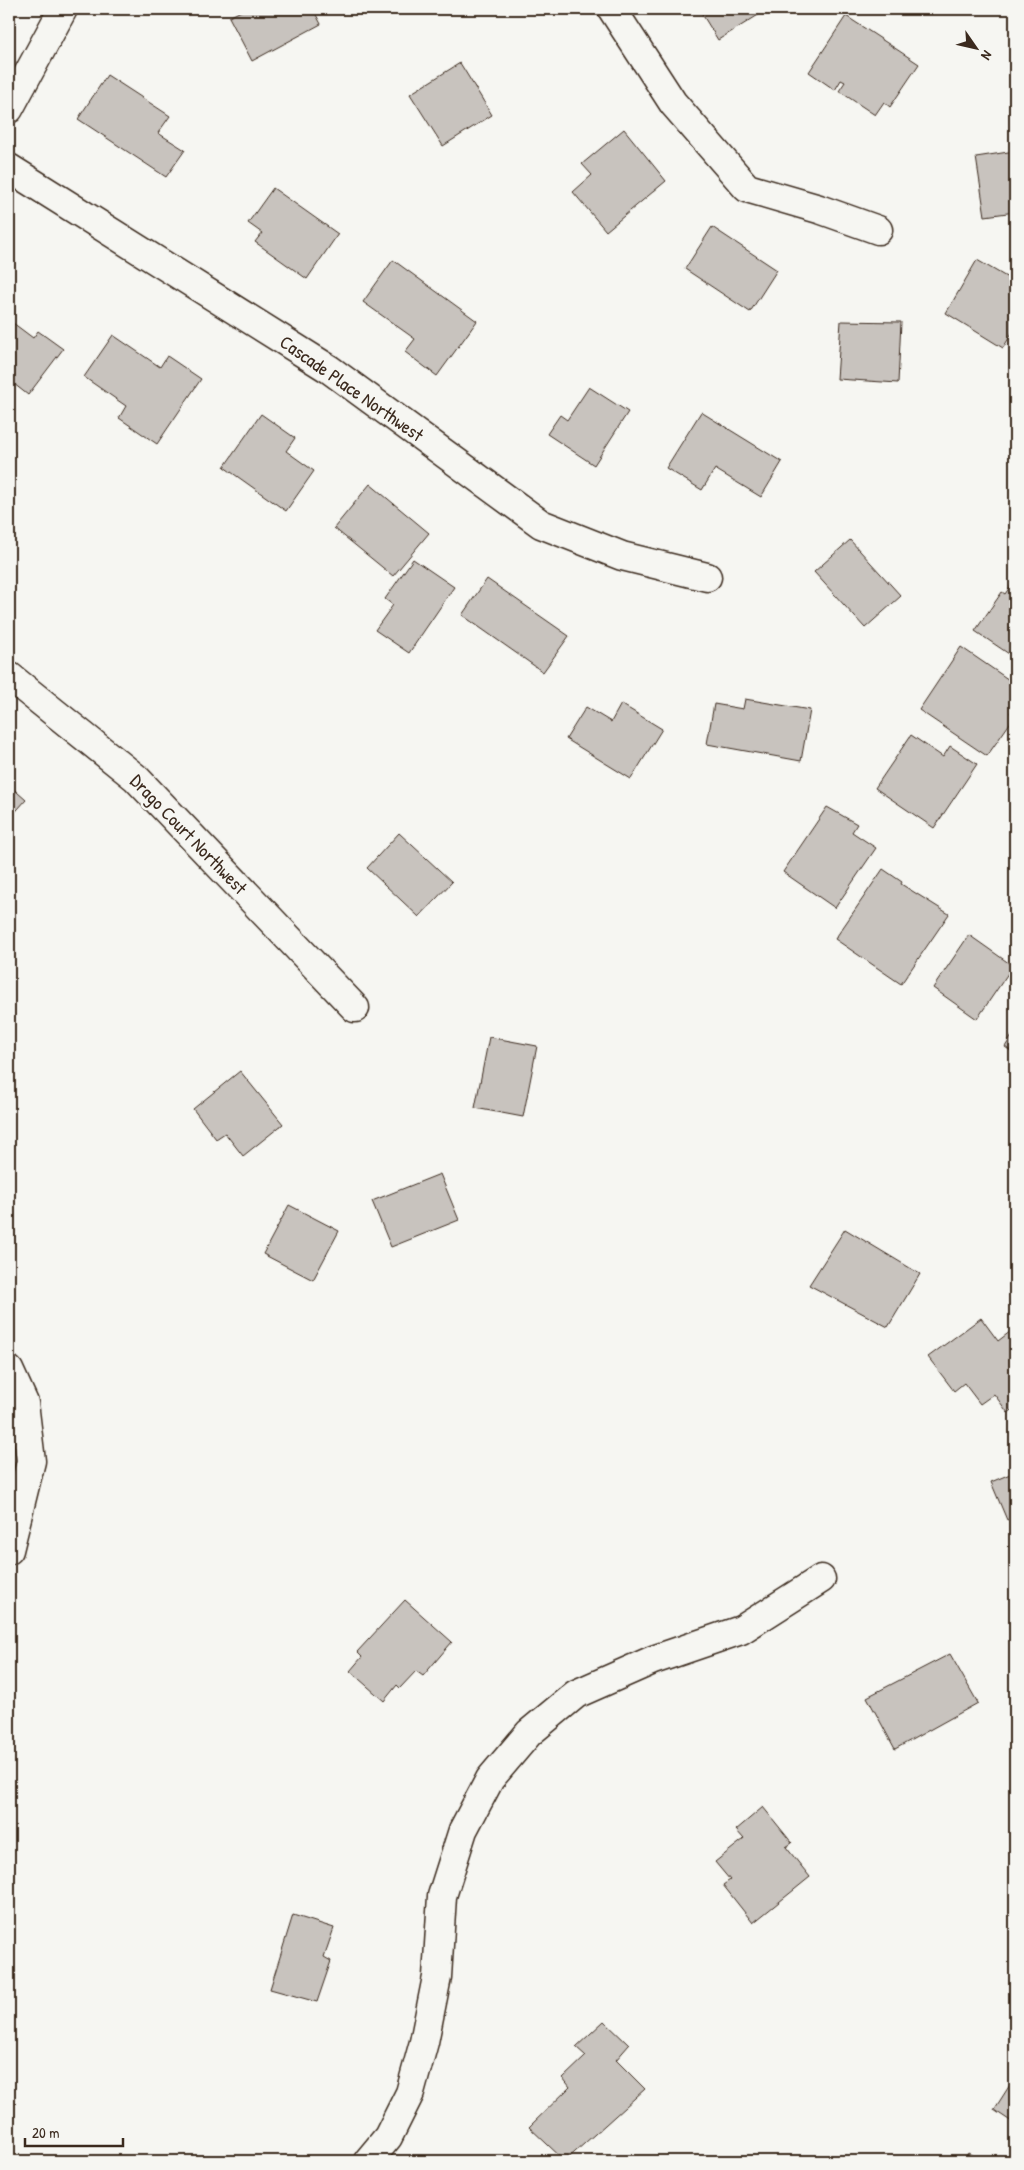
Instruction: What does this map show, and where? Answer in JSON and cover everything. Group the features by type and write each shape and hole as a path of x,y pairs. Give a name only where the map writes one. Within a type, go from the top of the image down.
{"street":[{"path":"9,109 63,9"},
{"path":"612,9 673,103 747,188 819,209 878,230"},
{"name":"Cascade Place Northwest","path":"9,168 329,369 540,524 622,556 707,577"},
{"name":"Drago Court Northwest","path":"9,676 136,778 355,1008"},
{"path":"9,1370 24,1403 31,1461 9,1550"},
{"path":"368,2161 388,2137 410,2093 424,2042 437,1976 442,1896 463,1830 490,1779 529,1733 576,1694 653,1660 742,1630 821,1579"}],"building":[{"path":"245,9 313,9 321,24 252,61 229,17"},
{"path":"699,9 768,9 718,40"},
{"path":"846,16 919,64 890,107 884,102 875,115 839,91 845,82 841,80 835,90 809,72"},
{"path":"460,63 492,115 443,146 410,94"},
{"path":"107,75 170,116 158,133 185,150 166,177 78,119"},
{"path":"624,129 666,181 606,231 573,192 592,175 582,164"},
{"path":"1015,151 1015,212 985,216 976,157"},
{"path":"273,188 338,234 307,279 255,242 262,233 248,223"},
{"path":"712,227 777,270 750,312 685,269"},
{"path":"393,260 477,321 437,376 405,352 415,339 363,302"},
{"path":"977,260 1015,282 1015,328 1003,348 946,313"},
{"path":"9,320 33,338 38,331 63,349 28,395 9,380"},
{"path":"841,321 901,322 898,383 837,379"},
{"path":"113,335 160,367 167,356 201,379 157,444 119,418 126,406 84,377"},
{"path":"589,387 628,412 594,465 547,434 560,415 567,420"},
{"path":"701,412 782,462 761,497 715,469 702,490 666,468"},
{"path":"261,414 295,438 286,451 314,471 286,511 224,467"},
{"path":"370,484 429,533 393,576 334,528"},
{"path":"850,540 901,596 865,628 814,572"},
{"path":"413,559 454,587 409,653 375,630 393,605 385,599"},
{"path":"487,579 569,636 543,672 462,615"},
{"path":"1012,584 1015,586 1015,658 975,631 1002,592 1005,594"},
{"path":"961,647 1015,684 1015,705 1010,713 1015,716 987,756 919,710"},
{"path":"745,699 810,710 801,761 707,744 714,704 743,709"},
{"path":"621,704 662,729 631,779 566,739 586,707 611,722"},
{"path":"911,735 943,757 950,746 977,764 934,828 875,788"},
{"path":"9,785 26,800 9,819"},
{"path":"827,807 857,824 852,832 876,848 835,908 783,872"},
{"path":"399,833 452,882 419,917 367,868"},
{"path":"883,869 902,882 901,884 949,914 901,984 835,939"},
{"path":"969,935 1013,966 977,1019 933,988"},
{"path":"1015,1031 1015,1054 1005,1047"},
{"path":"489,1037 537,1046 523,1117 475,1108"},
{"path":"240,1071 283,1124 243,1156 225,1133 216,1139 193,1109"},
{"path":"440,1174 459,1220 391,1247 372,1201"},
{"path":"289,1205 339,1231 313,1280 263,1254"},
{"path":"845,1229 920,1274 888,1327 809,1285"},
{"path":"981,1318 998,1341 1015,1328 1015,1408 1008,1413 994,1394 980,1404 964,1383 954,1391 928,1357"},
{"path":"1015,1472 1015,1516 1007,1520 991,1482"},
{"path":"405,1600 452,1642 423,1676 416,1671 400,1688 397,1685 384,1701 350,1671 362,1657 357,1652"},
{"path":"950,1654 978,1703 895,1749 867,1697"},
{"path":"763,1807 792,1843 786,1847 810,1877 753,1923 723,1885 730,1880 715,1862 744,1839 736,1830"},
{"path":"293,1915 334,1928 324,1957 331,1961 317,2002 270,1989"},
{"path":"604,2021 629,2045 616,2060 645,2089 565,2161 529,2127 570,2087 563,2078 586,2056 576,2047"},
{"path":"1015,2077 1015,2124 994,2110"},
{"path":"968,2153 982,2161 963,2161"}]}
